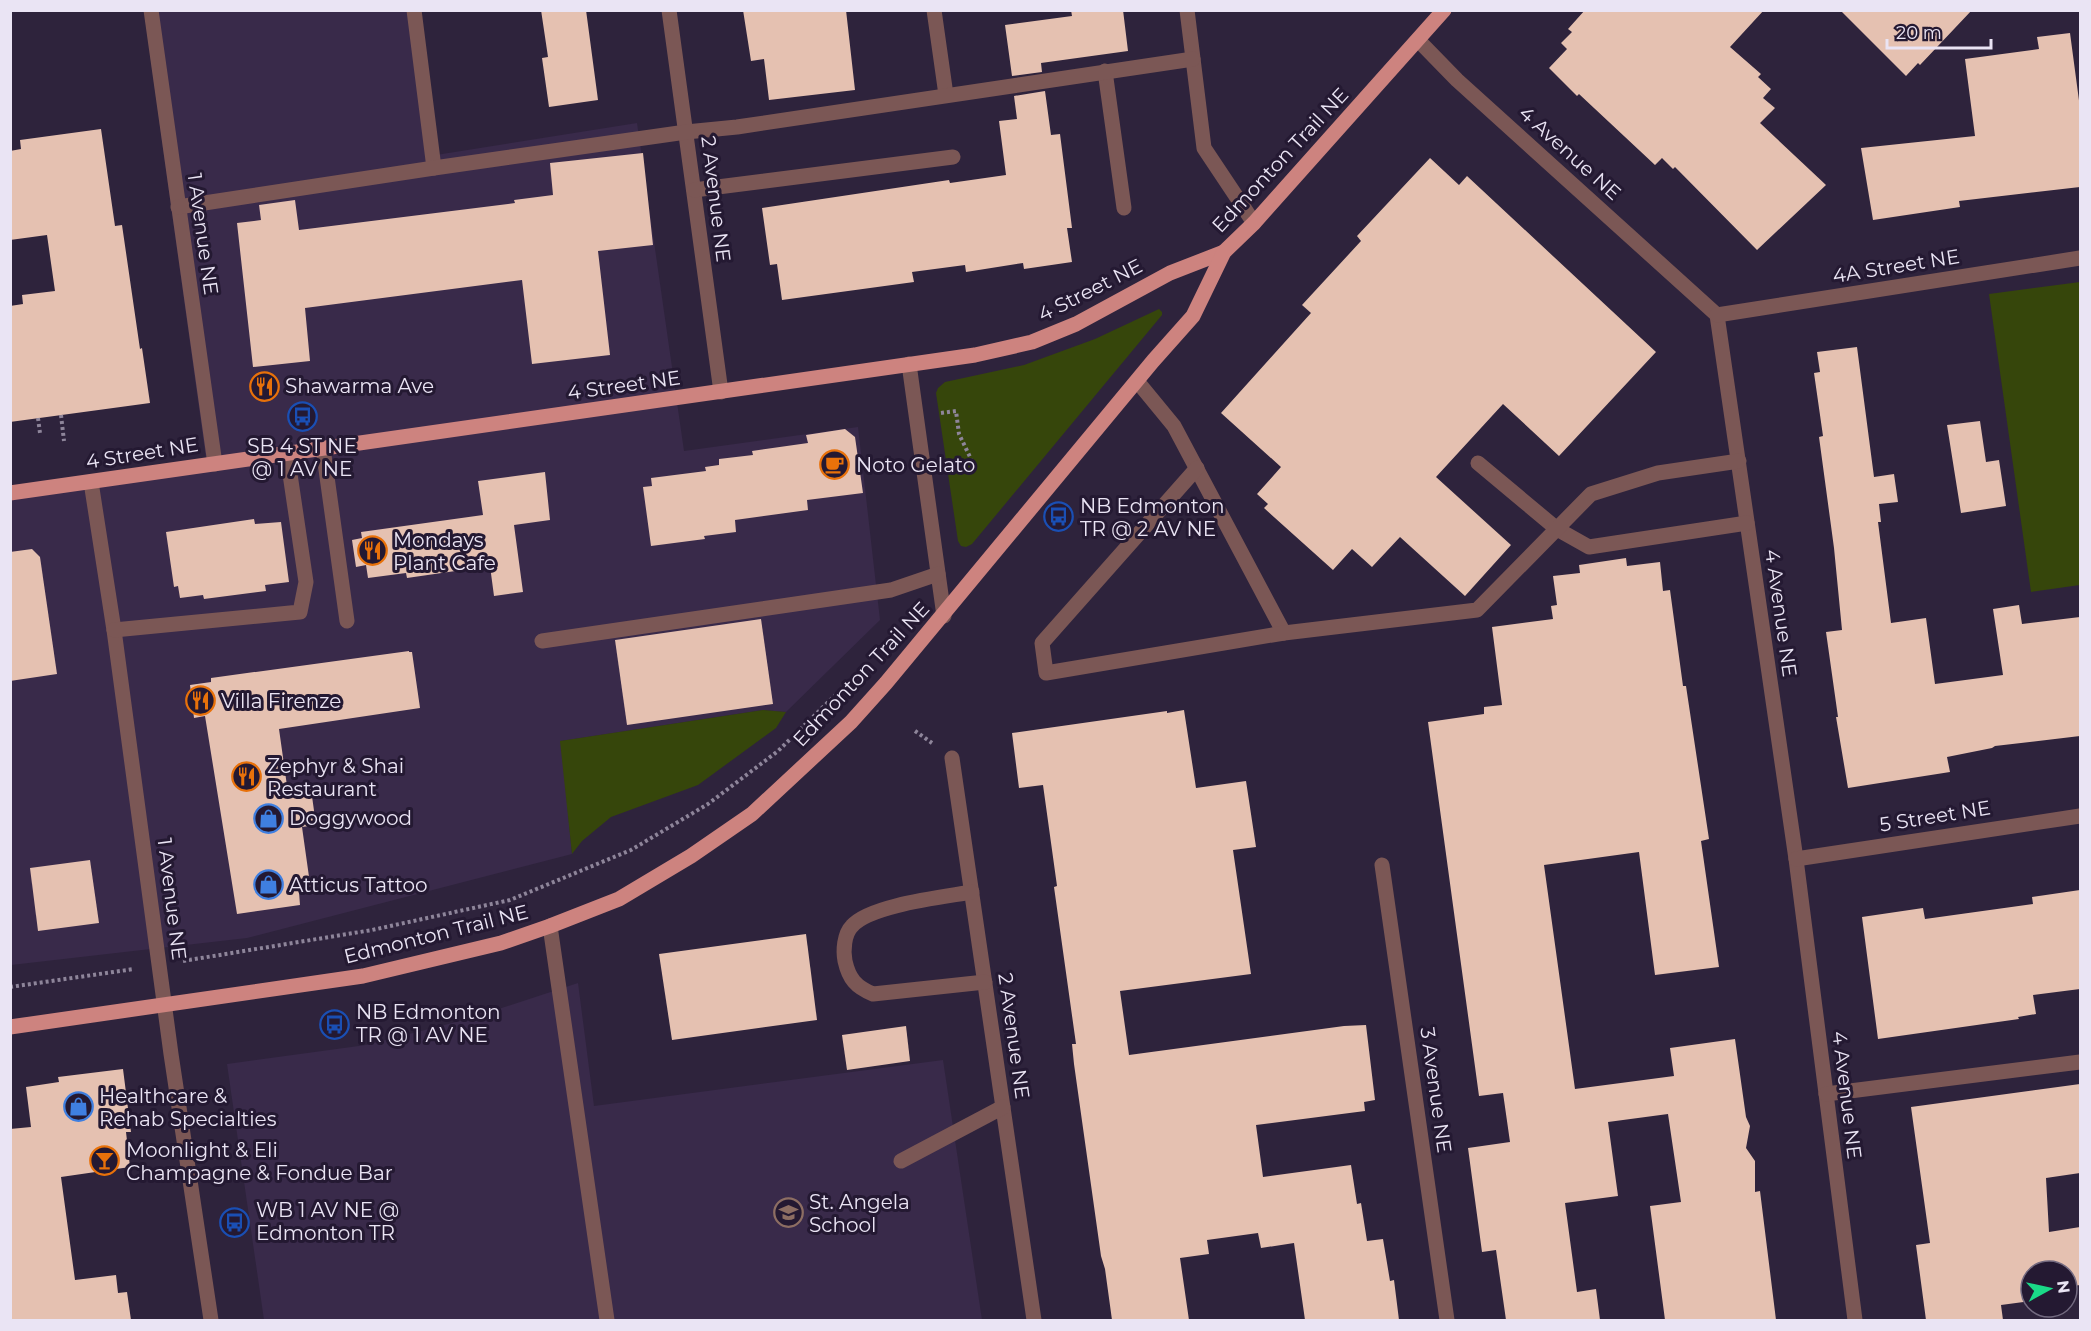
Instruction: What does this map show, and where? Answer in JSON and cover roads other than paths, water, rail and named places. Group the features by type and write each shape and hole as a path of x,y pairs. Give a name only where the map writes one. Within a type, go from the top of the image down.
{"main road":[{"name":"Edmonton Trail NE","path":"10,1027 363,975 501,943 619,899 691,856 752,814 851,722 944,616 1193,316 1224,252 1254,223 1444,10"},
{"name":"4 Street NE","path":"10,494 975,355 1032,342 1076,324 1170,273 1224,252"}],"street":[{"name":"1 Avenue NE","path":"150,10 215,464"},
{"path":"414,10 434,168"},
{"name":"2 Avenue NE","path":"669,10 721,392"},
{"path":"934,10 946,95"},
{"path":"1187,10 1204,148 1254,223"},
{"name":"4 Avenue NE","path":"1418,40 1457,80 1717,315 1796,859 1855,1320"},
{"path":"178,207 1194,59"},
{"path":"1105,71 1124,208"},
{"path":"694,190 953,157"},
{"name":"4A Street NE","path":"1717,315 2080,258"},
{"path":"909,364 944,616"},
{"path":"1137,381 1174,426 1284,633"},
{"path":"323,448 347,621"},
{"path":"114,630 300,612 306,582 287,454"},
{"path":"1197,468 1042,643 1046,673 1284,633 1478,610 1591,494 1658,473 1738,461"},
{"path":"1478,463 1557,529 1589,547 1747,523"},
{"name":"1 Avenue NE","path":"91,483 114,630 164,1005 211,1320"},
{"path":"542,641 891,590 938,574"},
{"name":"2 Avenue NE","path":"952,758 1034,1320"},
{"name":"5 Street NE","path":"1796,859 2080,816"},
{"name":"3 Avenue NE","path":"1382,865 1447,1320"},
{"path":"972,892 927,899 867,915 850,927 843,950 848,973 860,989 873,994 985,982"},
{"path":"550,926 607,1320"},
{"path":"1826,1094 2080,1062"},
{"path":"902,1161 1003,1107"}],"place":[{"name":"Shawarma Ave","path":"264,386"},
{"name":"SB 4 ST NE @ 1 AV NE","path":"302,416"},
{"name":"Noto Gelato","path":"835,465"},
{"name":"NB Edmonton TR @ 2 AV NE","path":"1059,517"},
{"name":"Mondays Plant Cafe","path":"372,551"},
{"name":"Villa Firenze","path":"200,701"},
{"name":"Zephyr & Shai Restaurant","path":"246,777"},
{"name":"Doggywood","path":"268,818"},
{"name":"Atticus Tattoo","path":"268,885"},
{"name":"NB Edmonton TR @ 1 AV NE","path":"335,1024"},
{"name":"Healthcare & Rehab Specialties","path":"78,1107"},
{"name":"Moonlight & Eli Champagne & Fondue Bar","path":"105,1161"},
{"name":"St. Angela School","path":"788,1213"},
{"name":"WB 1 AV NE @ Edmonton TR","path":"235,1222"}]}
